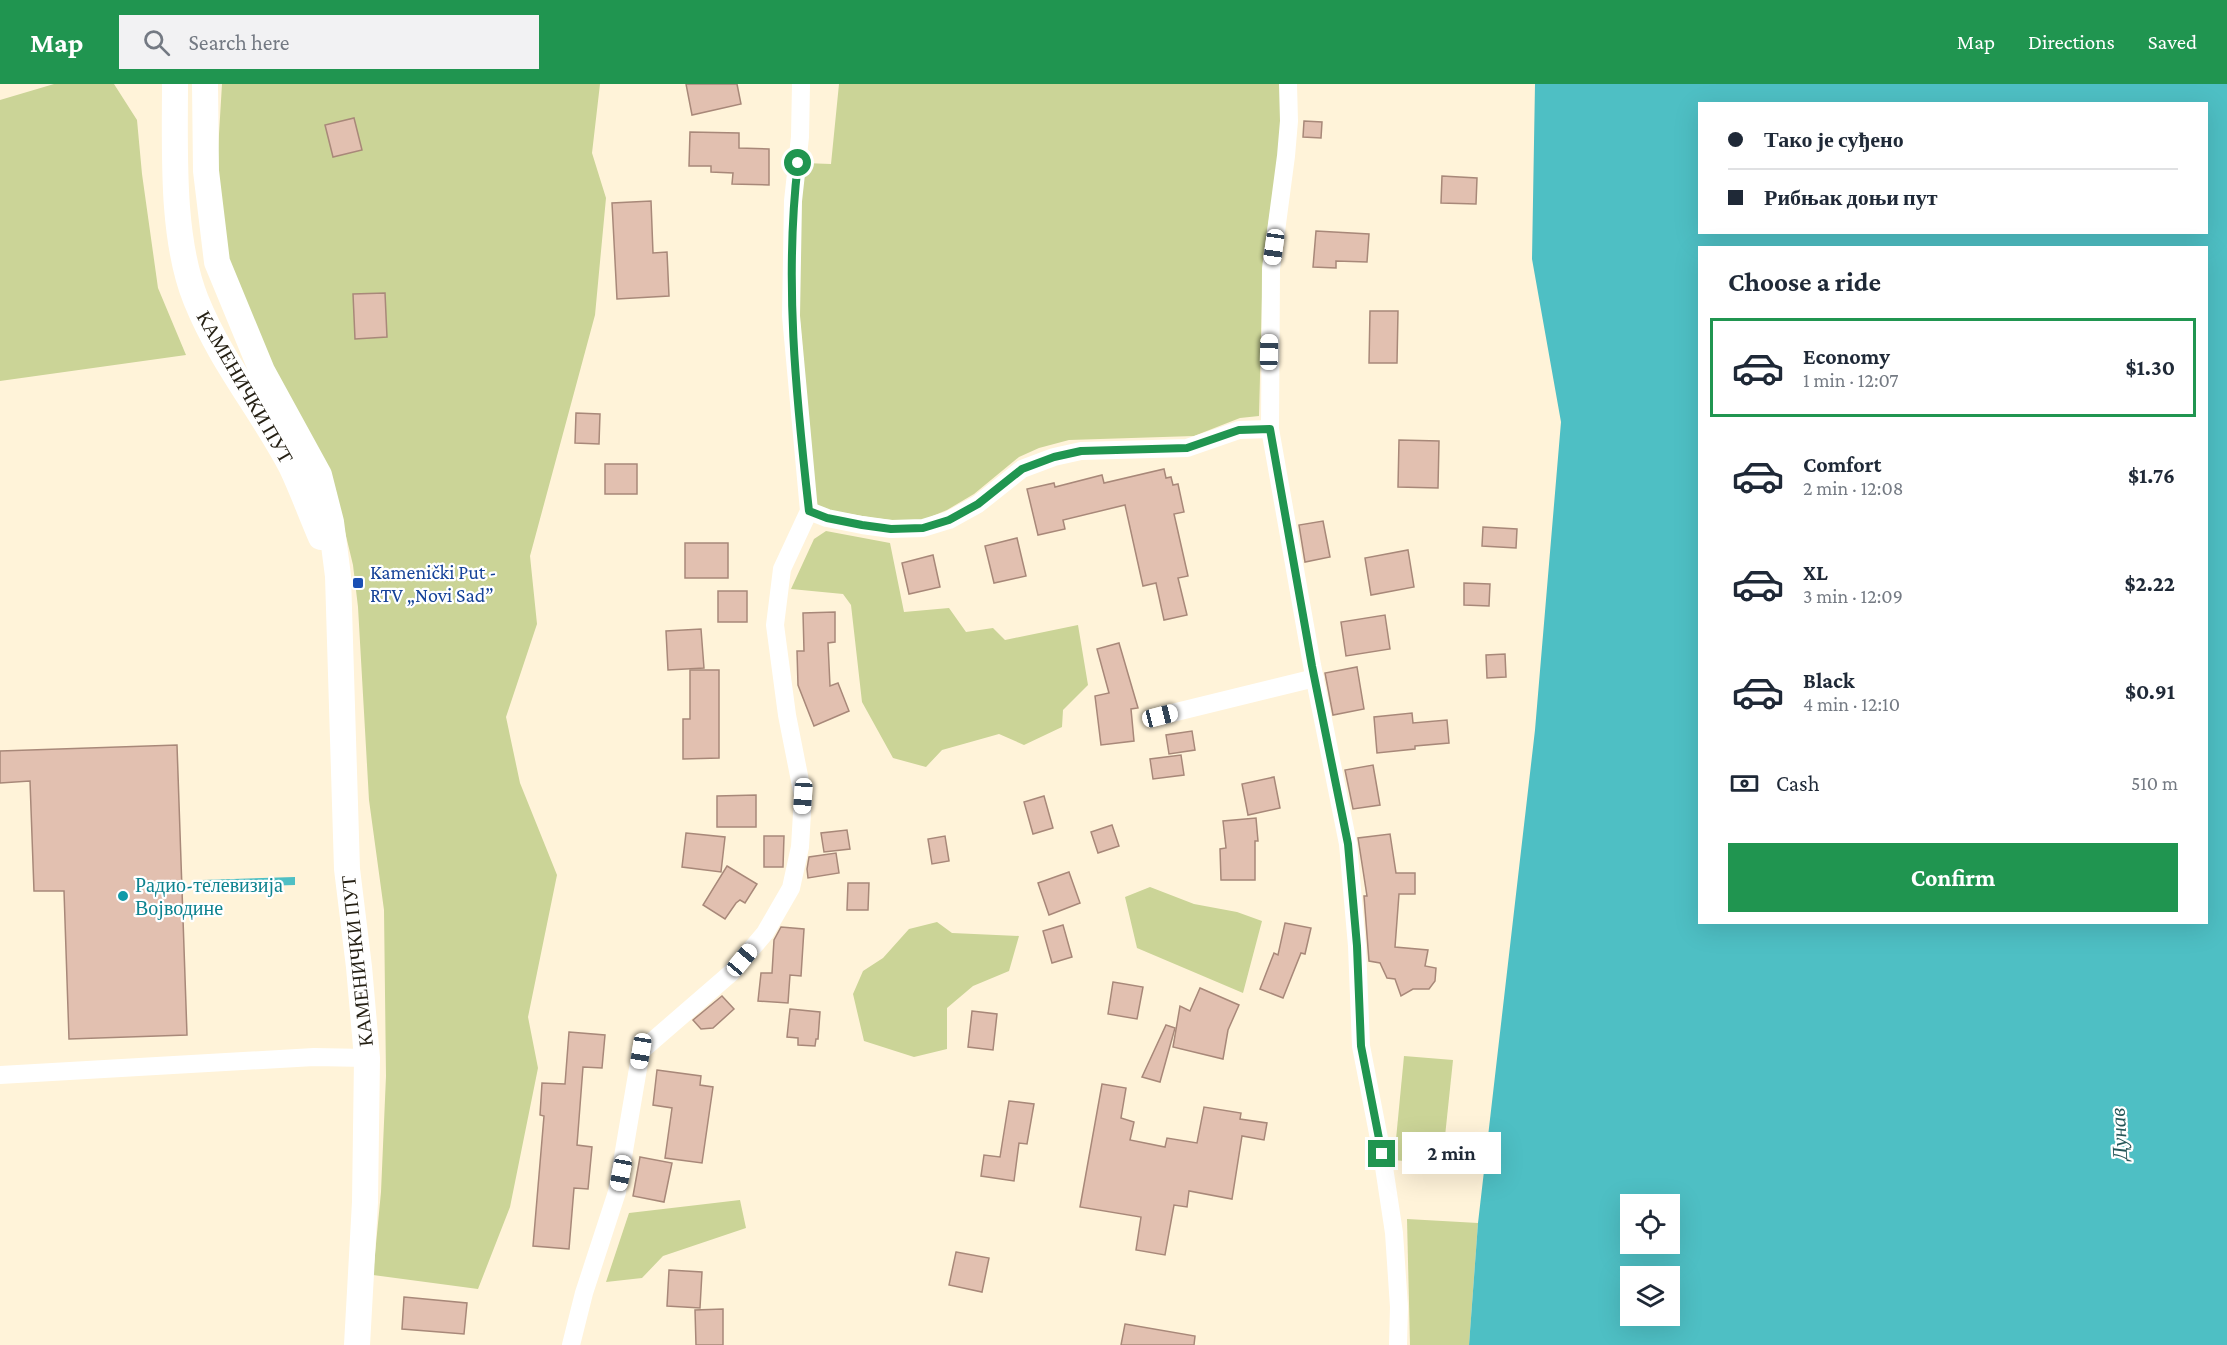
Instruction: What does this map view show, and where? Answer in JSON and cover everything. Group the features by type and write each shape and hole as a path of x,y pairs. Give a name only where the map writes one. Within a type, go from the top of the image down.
{"main road":[{"path":"156,84 175,110"},
{"name":"КАМЕНИЧКИ ПУТ","path":"175,84 178,202 182,253 195,299 217,346 290,466 338,576"},
{"name":"КАМЕНИЧКИ ПУТ","path":"206,84 206,171 217,262 262,371 319,475 330,522 338,576 347,869 367,1058 365,1202 357,1345"}],"street":[{"path":"571,1345 584,1293 617,1192 641,1051 731,973 765,933 791,888 800,847 803,796 787,715 775,625 782,569 809,511 791,316 793,201 800,137 801,84"},
{"path":"1288,84 1287,156 1271,269 1270,429 1348,844 1357,946 1361,1046 1382,1154 1394,1233 1400,1306 1398,1345"},
{"path":"809,511 827,518 862,525 891,529 923,528 949,520 978,504 1022,469 1054,457 1081,451 1187,448 1239,430 1270,429"},
{"path":"1160,716 1315,678"},
{"path":"0,1075 314,1057 367,1058"}],"green space":[{"path":"54,84 114,84 137,120 158,288 186,355 0,381 0,100"},
{"path":"222,84 600,84 592,153 606,198 595,315 530,556 537,624 506,717 520,783 557,875 528,1017 538,1068 510,1207 478,1289 373,1275 381,1192 386,1076 384,910 369,800 358,607 353,565 340,511 224,271 216,184"},
{"path":"839,84 1282,84 1279,156 1263,257 1259,416 1240,418 1194,436 1069,440 1039,448 1019,457 974,494 947,510 923,520 901,521 874,518 827,510 816,505 800,321 798,249 804,163 831,164"},
{"path":"826,531 890,543 904,612 949,608 966,632 993,628 1005,640 1078,625 1088,685 1063,710 1062,727 1024,745 999,734 942,750 926,767 893,758 862,702 851,605 843,594 791,589 814,539"},
{"path":"1150,887 1194,904 1237,912 1262,921 1243,993 1137,948 1125,897"},
{"path":"937,922 952,933 1019,936 1009,971 973,986 947,1008 947,1049 914,1057 864,1041 853,994 863,971 883,958 909,929"},
{"path":"1404,1056 1453,1060 1442,1165 1394,1160"},
{"path":"740,1200 746,1228 663,1256 642,1278 606,1282 629,1213"},
{"path":"1407,1219 1478,1223 1469,1345 1410,1345"}],"water":[{"name":"Дунав","path":"1535,84 2227,84 2227,1345 1469,1345 1478,1223 1535,730 1561,422 1532,259"},
{"path":"295,877 295,885 202,888 202,880"}],"building":[{"path":"686,84 737,84 741,104 692,115"},
{"path":"354,118 362,150 333,157 325,125"},
{"path":"1304,121 1322,122 1321,138 1303,137"},
{"path":"690,132 739,133 739,148 769,149 769,185 732,184 733,173 711,172 711,166 689,166"},
{"path":"1442,176 1477,178 1476,204 1441,203"},
{"path":"651,201 653,253 667,252 669,296 617,299 612,203"},
{"path":"1316,231 1369,234 1367,262 1336,261 1336,268 1313,267"},
{"path":"385,293 387,337 355,339 353,294"},
{"path":"1370,311 1398,311 1397,363 1369,363"},
{"path":"576,413 600,414 599,444 575,443"},
{"path":"1399,440 1439,441 1438,488 1398,487"},
{"path":"605,464 637,464 637,494 605,494"},
{"path":"1164,469 1166,478 1171,477 1173,485 1178,484 1184,512 1174,514 1188,576 1178,578 1187,615 1164,620 1156,583 1143,586 1125,505 1063,520 1065,529 1038,535 1027,489 1054,483 1055,487 1102,475 1104,483"},
{"path":"1323,521 1330,557 1305,562 1299,525"},
{"path":"1483,527 1517,529 1516,548 1482,546"},
{"path":"1017,538 1026,576 994,583 985,546"},
{"path":"685,543 728,543 728,578 685,578"},
{"path":"1408,550 1414,587 1371,595 1365,558"},
{"path":"933,555 940,587 909,594 902,563"},
{"path":"1464,583 1490,584 1489,606 1464,605"},
{"path":"718,591 747,591 747,622 718,622"},
{"path":"835,612 835,642 828,643 830,686 838,683 849,711 814,726 798,685 797,651 804,651 803,613"},
{"path":"1385,615 1390,649 1346,656 1341,622"},
{"path":"701,629 704,668 668,670 666,631"},
{"path":"1119,643 1138,708 1131,709 1134,741 1101,745 1095,696 1109,693 1097,649"},
{"path":"1505,654 1506,677 1487,678 1486,655"},
{"path":"1357,667 1364,709 1333,715 1325,673"},
{"path":"690,670 719,670 719,758 683,759 683,719 690,719"},
{"path":"1412,713 1413,723 1447,720 1449,743 1377,753 1374,717"},
{"path":"1192,731 1195,750 1169,754 1166,735"},
{"name":"Радио-телевизија Војводине","path":"177,745 187,1035 69,1039 64,891 34,891 30,781 0,783 0,751"},
{"path":"1181,755 1184,775 1153,779 1150,759"},
{"path":"1373,765 1380,805 1353,809 1345,770"},
{"path":"1274,777 1280,808 1248,815 1242,784"},
{"path":"756,795 756,827 717,827 717,796"},
{"path":"1044,796 1053,828 1033,834 1024,802"},
{"path":"1256,818 1258,841 1255,841 1255,880 1221,880 1220,849 1226,848 1223,821"},
{"path":"1112,825 1119,846 1098,853 1091,832"},
{"path":"847,830 850,849 824,852 821,833"},
{"path":"686,833 725,837 721,872 682,867"},
{"path":"1390,834 1396,873 1415,873 1415,894 1399,894 1395,947 1428,950 1425,966 1436,968 1435,981 1429,989 1413,989 1401,996 1395,979 1387,978 1380,963 1369,961 1364,896 1367,896 1358,838"},
{"path":"764,836 784,836 783,867 764,867"},
{"path":"945,836 949,861 932,864 928,839"},
{"path":"836,853 839,873 808,878 809,857"},
{"path":"727,866 757,884 745,903 740,900 736,903 725,919 703,905"},
{"path":"1069,872 1080,903 1049,915 1038,883"},
{"path":"848,883 869,883 868,910 847,910"},
{"path":"1285,923 1311,928 1305,954 1301,953 1283,998 1260,989 1274,953 1278,955"},
{"path":"1063,925 1072,957 1052,963 1043,931"},
{"path":"781,927 804,929 801,976 790,975 788,1003 758,1001 761,973 772,973 774,940"},
{"path":"1113,982 1143,987 1137,1019 1108,1014"},
{"path":"1200,988 1239,1005 1228,1030 1223,1059 1173,1047 1180,1006 1190,1011"},
{"path":"722,996 734,1009 713,1028 701,1029 693,1020"},
{"path":"790,1009 820,1012 818,1039 816,1039 815,1046 798,1045 798,1038 787,1037"},
{"path":"972,1011 997,1014 993,1050 968,1047"},
{"path":"1166,1025 1175,1028 1160,1082 1142,1077"},
{"path":"569,1032 605,1035 602,1068 583,1067 577,1145 592,1147 588,1189 574,1188 569,1249 533,1246 544,1116 540,1115 542,1083 565,1084"},
{"path":"657,1070 701,1076 700,1085 713,1087 702,1163 665,1158 672,1108 653,1105"},
{"path":"1102,1084 1126,1088 1121,1118 1134,1122 1130,1140 1165,1147 1167,1138 1197,1143 1204,1107 1241,1113 1240,1119 1267,1123 1264,1140 1242,1136 1232,1199 1189,1191 1187,1207 1174,1205 1165,1255 1136,1250 1141,1217 1080,1207"},
{"path":"1009,1101 1034,1104 1027,1144 1019,1143 1014,1181 981,1176 984,1155 1000,1157"},
{"path":"640,1157 672,1163 664,1202 633,1196"},
{"path":"956,1252 989,1258 982,1292 949,1285"},
{"path":"669,1270 702,1272 700,1308 667,1306"},
{"path":"404,1297 467,1303 464,1334 402,1329"},
{"path":"723,1309 723,1345 696,1345 695,1310"},
{"path":"1125,1324 1195,1336 1194,1345 1121,1345"}],"place":[{"name":"Kamenički Put - RTV „Novi Sad”","path":"358,583"},
{"name":"Радио-телевизија Војводине","path":"123,896"}],"route":[{"path":"798,163 793,201 791,316 809,511 827,518 862,525 891,529 923,528 949,520 978,504 1022,469 1054,457 1081,451 1187,448 1239,430 1270,429 1288,539 1348,844 1357,946 1361,1046 1382,1154"}]}
